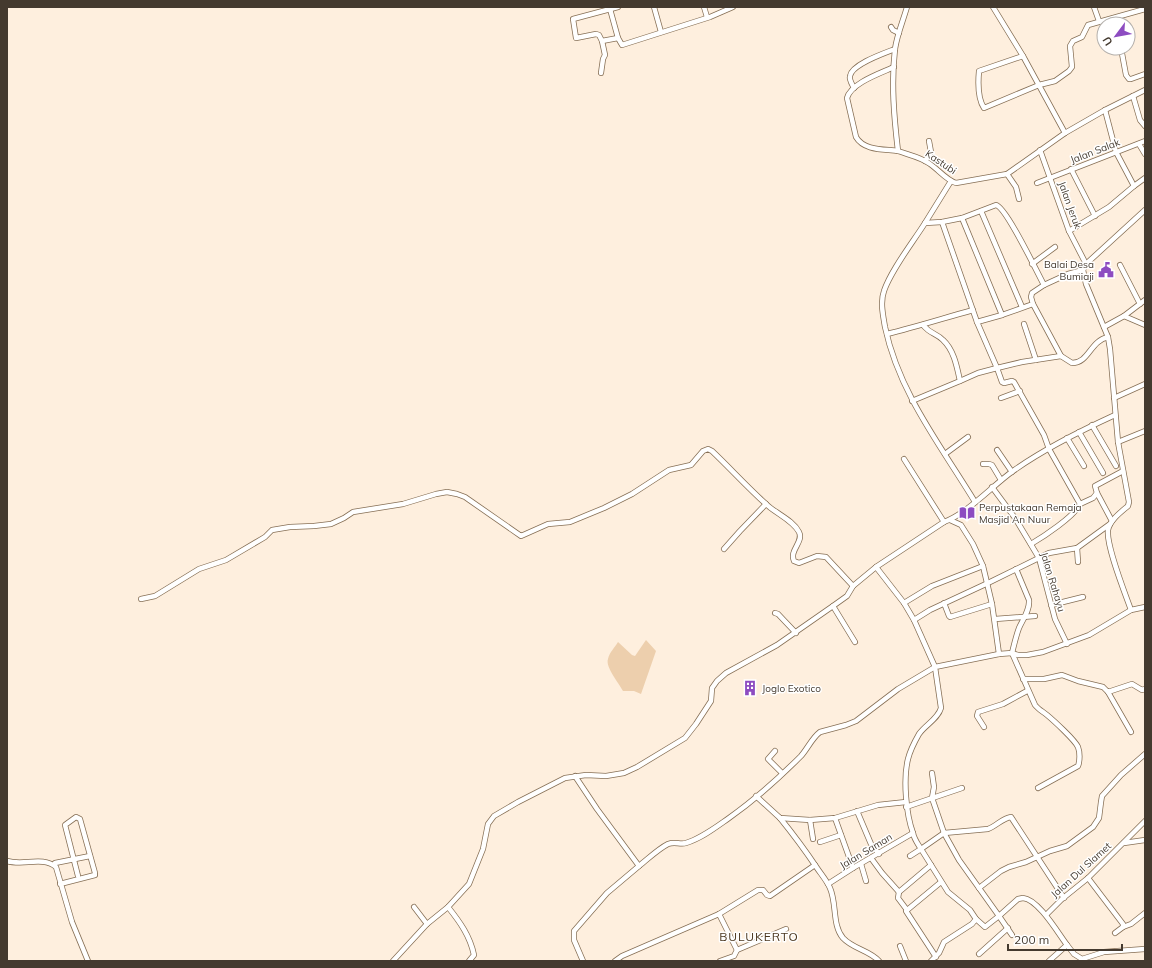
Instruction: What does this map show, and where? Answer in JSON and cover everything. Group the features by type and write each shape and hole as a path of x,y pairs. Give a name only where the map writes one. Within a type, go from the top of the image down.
{"street":[{"path":"602,73 603,59 605,55 602,41 597,34 576,38 573,19 618,7"},
{"path":"654,7 662,32"},
{"path":"704,7 707,17"},
{"path":"610,9 618,38 621,45 623,45 707,17 732,7"},
{"path":"898,151 893,109 892,79 895,49 907,7"},
{"path":"993,7 1023,56 1065,133"},
{"path":"1122,16 1145,9"},
{"path":"1023,56 979,71 980,95 984,108 1039,85 1055,81 1071,69 1070,48 1072,43 1082,37 1088,25 1096,22"},
{"path":"891,27 899,33"},
{"path":"602,41 618,38"},
{"path":"894,67 854,88 850,79 850,74 853,70 872,58 895,49"},
{"path":"1122,56 1127,78 1131,80 1145,74"},
{"name":"Kastubi","path":"854,88 848,94 847,98 856,137 859,141 868,146 898,151 925,161 951,181 956,183 1007,174 1065,133 1105,110 1145,90"},
{"path":"1133,96 1140,120 1145,126"},
{"path":"1105,110 1116,152 1134,186"},
{"path":"925,161 931,152 929,141"},
{"name":"Jalan Salak","path":"1037,183 1145,141"},
{"path":"1139,144 1145,154"},
{"name":"Jalan Jeruk","path":"1040,150 1070,231 1086,264"},
{"path":"1071,169 1095,216"},
{"path":"1007,174 1016,187 1019,199"},
{"path":"1070,231 1109,207 1145,178"},
{"path":"951,181 890,277 884,290 882,308 887,334 899,371 912,401 923,421 976,502"},
{"path":"925,223 942,222 962,218 996,205 1000,206 1016,232 1044,285"},
{"path":"914,620 944,603 1049,553 1077,548 1111,523 1128,506 1118,442 1108,337 1089,290 1083,270 1086,264 1145,210"},
{"path":"981,211 1022,307"},
{"path":"962,218 1002,315"},
{"path":"942,222 977,322 1002,382 1013,381 1020,391 1044,435 1049,449 1080,504"},
{"path":"1032,264 1055,247"},
{"path":"1120,265 1140,304"},
{"path":"1083,270 1068,274 1044,285 1032,293 1031,297 1033,304 1061,356 1072,363 1080,362 1099,340 1108,337"},
{"path":"1104,326 1124,316 1145,300"},
{"path":"977,322 1033,304"},
{"path":"887,334 973,310"},
{"path":"1124,316 1145,325"},
{"path":"1024,324 1036,360"},
{"path":"923,325 929,332 943,339 948,346 955,360 960,380"},
{"path":"912,401 978,373 1022,362 1061,356"},
{"path":"1114,398 1145,384"},
{"path":"1001,398 1020,391"},
{"path":"393,961 427,924 448,907 469,884 483,849 487,827 491,819 501,811 565,778 575,776 606,776 624,773 637,767 685,738 711,701 712,688 726,673 777,645 796,632 847,596 853,586 876,567 976,502 992,486 1031,459 1067,438 1115,414"},
{"path":"1092,426 1116,466"},
{"path":"1118,442 1145,431"},
{"path":"1079,432 1103,473"},
{"path":"945,454 968,437"},
{"path":"1067,438 1084,466"},
{"path":"142,599 156,596 199,569 226,560 265,537 272,530 331,524 344,518 352,512 404,504 447,492 465,497 521,536 548,524 570,522 604,508 632,494 669,470 692,465 703,451 707,449 712,451 766,504 798,530 800,535 799,540 792,556 794,561 799,563 817,556 826,557 853,586"},
{"path":"997,450 1012,472"},
{"path":"904,459 944,522"},
{"path":"983,464 992,465 1001,480"},
{"path":"1123,471 1096,485 1097,493 1111,523 1108,530 1111,549 1131,610"},
{"name":"Jalan Rahayu","path":"992,486 1031,544 1038,558 1055,619 1067,644"},
{"path":"1031,544 1050,532 1079,507 1080,504 1092,498 1097,493"},
{"path":"724,549 766,504"},
{"path":"950,520 961,525 973,544 983,566 995,619 999,654"},
{"path":"1077,548 1078,562"},
{"path":"904,603 932,586 983,566"},
{"path":"876,567 904,603 914,620 935,667 941,708 938,714 922,731 910,754 907,766 906,805 913,833 941,882 952,896 970,910 976,919 985,927 1018,900 1023,898 1030,900 1046,915 1074,954 1082,959 1104,952 1145,949"},
{"path":"1016,569 1029,602 1025,618 1020,627 1012,653 1027,691 1038,709 1056,724 1078,746 1079,752 1078,766 1038,788"},
{"path":"1051,605 1083,597"},
{"path":"944,603 950,617 992,604"},
{"path":"833,606 855,642"},
{"path":"583,961 574,940 574,931 607,893 639,866 670,843 686,843 701,836 730,817 782,773 807,749 820,732 856,721 898,689 935,667 999,654 1012,653 1027,655 1067,644 1089,635 1131,610 1145,607"},
{"path":"775,613 778,614 796,632"},
{"path":"995,619 1025,618 1035,616"},
{"path":"1023,679 1044,680 1062,675 1078,681 1103,687 1108,692 1131,732"},
{"path":"1108,692 1132,684 1142,690 1145,689"},
{"path":"984,727 977,716 977,713 1003,704 1027,691"},
{"path":"775,751 768,759 782,773"},
{"path":"979,888 1001,871 1037,856 1067,846 1093,827 1099,818 1102,796 1126,770 1145,754"},
{"path":"932,773 934,787 932,798 944,833 959,860 1012,935"},
{"path":"575,776 639,866"},
{"path":"780,818 810,820 835,818 857,810 878,805 906,805 962,788"},
{"path":"756,796 780,818 828,884 832,894 839,932 843,938 849,944 873,955 879,961"},
{"path":"857,810 871,844 879,854"},
{"path":"60,884 95,874 80,819 76,817 65,825 78,876"},
{"path":"910,856 944,833 988,829 1008,817 1011,817 1064,898"},
{"path":"835,818 853,868"},
{"path":"810,820 813,839"},
{"name":"Jalan Dul Slamet","path":"1046,915 1088,878 1145,821"},
{"name":"Jalan Saman","path":"828,884 913,833"},
{"path":"820,842 841,835"},
{"path":"1124,843 1145,840"},
{"path":"55,863 90,856"},
{"path":"871,858 899,892"},
{"path":"7,861 16,863 42,861 48,862 56,867 76,935 88,961"},
{"path":"861,864 866,880"},
{"path":"616,961 622,956 719,914 758,890 763,890 768,896 770,896 815,865"},
{"path":"931,865 899,892 898,898 907,910 907,914 936,956"},
{"path":"1088,878 1123,924 1123,927"},
{"path":"907,910 941,882"},
{"path":"414,907 427,924"},
{"path":"448,907 465,929 470,940 474,956 471,961"},
{"path":"1115,933 1123,927 1131,924 1145,913"},
{"path":"719,914 737,950"},
{"path":"931,961 940,953 944,942 972,924 976,919"},
{"path":"979,954 1008,928"},
{"path":"720,961 731,959 736,954 737,950 786,929"},
{"path":"1049,961 1067,945"},
{"path":"900,946 906,961"}],"shaded area":[{"path":"646,640 656,651 641,694 634,691 623,691 613,675 608,659 618,642 635,656"}],"place":[{"name":"Balai Desa Bumiaji","path":"1106,270"},
{"name":"Perpustakaan Remaja Masjid An Nuur","path":"967,513"},
{"name":"Joglo Exotico","path":"750,688"}],"district":[{"name":"BULUKERTO","path":"759,936"}]}
